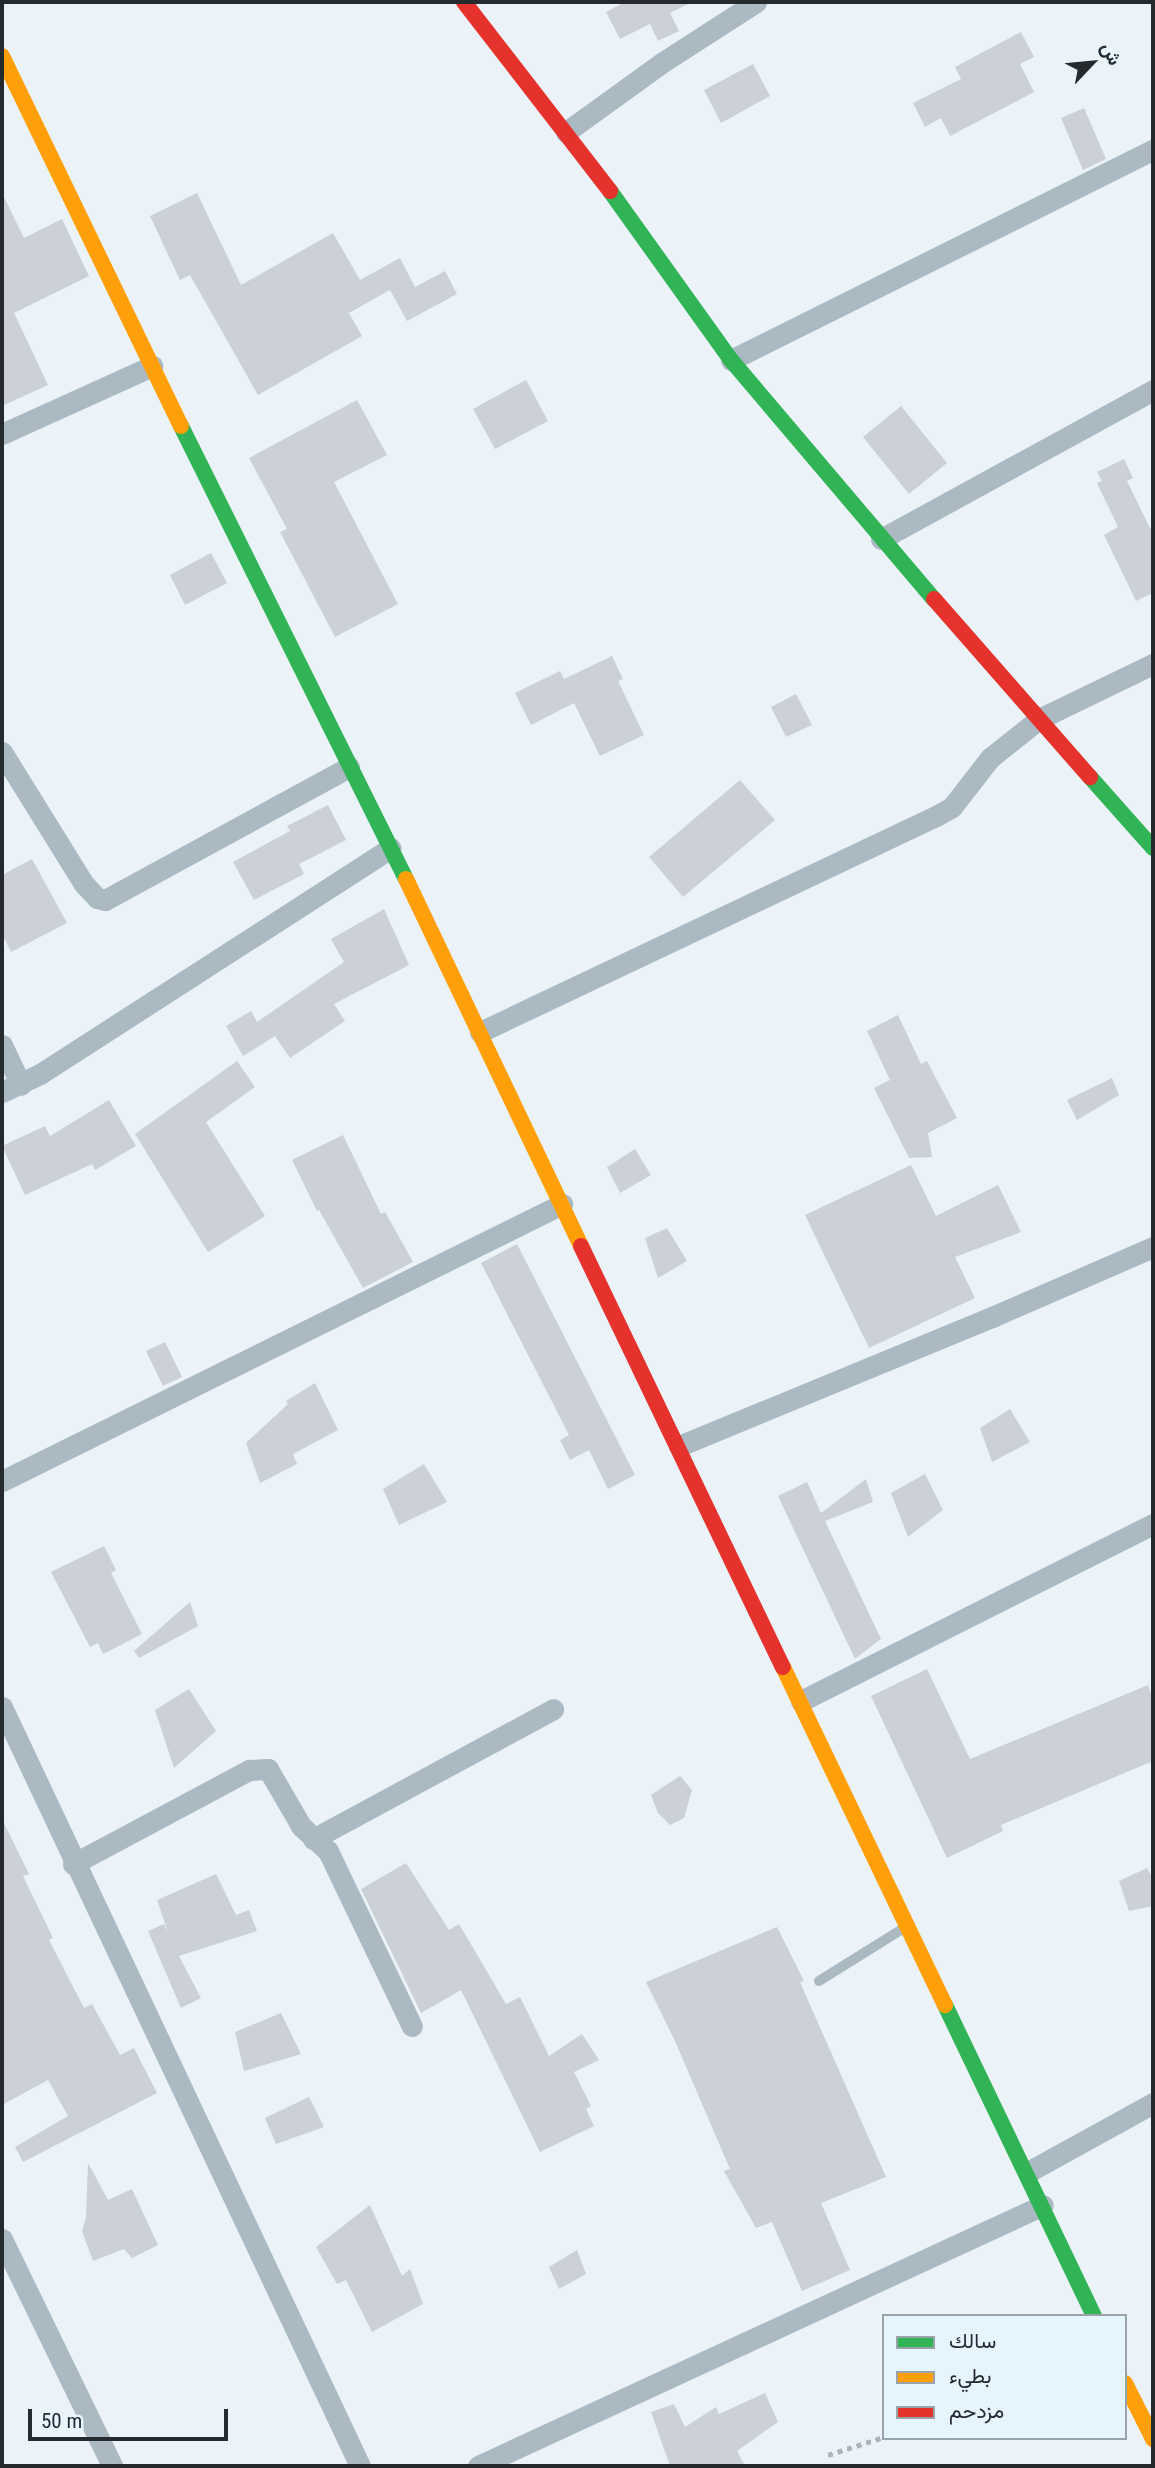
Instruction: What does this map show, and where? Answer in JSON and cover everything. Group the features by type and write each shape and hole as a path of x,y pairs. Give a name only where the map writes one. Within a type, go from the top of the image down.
{"main road":[{"path":"464,2 566,132 732,360 881,539 1153,848"},
{"path":"2,56 480,1032 1028,2172 1093,2314"},
{"path":"1127,2387 1153,2439"}],"street":[{"path":"566,132 663,62 756,2"},
{"path":"732,360 1153,150"},
{"path":"2,434 152,366"},
{"path":"881,539 1153,390"},
{"path":"480,1032 936,816 952,807 990,758 1039,719 1153,664"},
{"path":"2,752 84,884 97,898 105,900 349,767"},
{"path":"2,1045 11,1088 391,848"},
{"path":"2,1481 562,1204"},
{"path":"679,1446 992,1317 1153,1247"},
{"path":"802,1702 1153,1524"},
{"path":"2,1707 73,1864 360,2466"},
{"path":"313,1839 553,1709"},
{"path":"73,1864 255,1768 268,1769 296,1819 313,1839 328,1851 412,2026"},
{"path":"1028,2172 1153,2103"},
{"path":"478,2466 1043,2205"},
{"path":"2,2239 112,2466"}],"lane":[{"path":"819,1981 909,1925"}],"path":[{"path":"828,2455 882,2438"}],"building":[{"path":"625,2 692,2 670,13 679,31 658,41 650,24 620,39 606,12"},
{"path":"1021,32 1034,57 1020,64 1034,92 950,136 941,118 925,127 913,103 961,79 955,67"},
{"path":"753,64 770,96 721,123 704,90"},
{"path":"1084,108 1106,159 1083,170 1061,118"},
{"path":"2,193 24,238 62,219 89,276 14,313 48,385 2,406"},
{"path":"197,193 241,285 333,233 360,280 400,258 415,287 445,271 457,294 407,321 390,290 349,313 362,336 258,395 190,275 180,280 150,216"},
{"path":"526,380 548,421 495,449 473,409"},
{"path":"357,400 387,455 334,482 398,604 335,637 280,532 287,529 249,458"},
{"path":"901,406 947,463 909,494 863,437"},
{"path":"1124,459 1133,478 1127,481 1153,534 1153,593 1136,601 1104,535 1118,527 1097,483 1102,481 1097,472"},
{"path":"211,553 227,583 185,605 170,575"},
{"path":"612,656 623,679 618,681 644,735 600,756 574,703 531,725 515,693 560,671 564,679"},
{"path":"796,694 812,725 786,737 771,707"},
{"path":"740,780 775,820 683,897 649,857"},
{"path":"328,805 346,840 299,864 304,874 254,900 233,862 290,831 287,826"},
{"path":"32,859 67,923 11,952 2,934 2,875"},
{"path":"384,909 409,965 334,1004 345,1021 290,1058 275,1036 243,1056 226,1026 251,1011 257,1022 344,962 331,939"},
{"path":"898,1015 921,1064 927,1061 957,1118 928,1133 932,1157 909,1158 874,1088 890,1080 867,1031"},
{"path":"237,1061 255,1087 206,1122 265,1216 208,1252 135,1134"},
{"path":"1112,1078 1119,1095 1077,1120 1067,1100"},
{"path":"109,1100 136,1146 95,1170 92,1164 25,1195 2,1146 45,1126 50,1136"},
{"path":"343,1135 381,1214 385,1212 413,1262 363,1288 319,1210 317,1211 292,1160"},
{"path":"635,1149 651,1175 620,1193 607,1167"},
{"path":"911,1165 936,1216 998,1185 1021,1232 955,1257 975,1298 869,1348 805,1215"},
{"path":"667,1228 687,1261 658,1278 645,1238"},
{"path":"517,1244 635,1475 608,1489 589,1450 570,1460 560,1440 569,1435 481,1263"},
{"path":"165,1342 182,1377 163,1386 146,1351"},
{"path":"315,1383 338,1430 293,1454 297,1464 260,1483 246,1443 288,1404 286,1401"},
{"path":"1010,1409 1030,1442 992,1462 980,1428"},
{"path":"424,1464 447,1502 399,1525 383,1489"},
{"path":"925,1474 943,1510 908,1537 891,1493"},
{"path":"866,1479 873,1502 825,1521 881,1639 855,1659 778,1496 807,1482 821,1513"},
{"path":"104,1546 116,1570 111,1573 142,1634 103,1654 98,1643 90,1647 51,1572"},
{"path":"190,1602 198,1626 139,1658 134,1651"},
{"path":"927,1669 970,1759 1148,1685 1153,1698 1153,1761 1001,1825 1003,1831 947,1858 871,1696"},
{"path":"189,1689 216,1731 174,1768 155,1710"},
{"path":"680,1776 692,1790 684,1818 670,1825 658,1813 651,1795"},
{"path":"2,1819 29,1874 23,1876 53,1938 49,1940 84,2008 92,2004 120,2055 134,2048 157,2093 23,2162 15,2147 68,2116 48,2080 2,2105"},
{"path":"406,1863 449,1930 459,1924 506,2004 520,1997 549,2056 582,2034 599,2060 574,2072 591,2106 586,2109 594,2126 540,2152 461,1990 421,2013 361,1889"},
{"path":"1147,1868 1153,1879 1153,1906 1129,1911 1119,1881"},
{"path":"216,1874 236,1915 249,1910 257,1931 179,1956 201,1998 181,2008 148,1931 164,1924 168,1932 157,1900"},
{"path":"777,1927 804,1981 800,1982 886,2177 821,2203 850,2270 802,2291 772,2222 756,2228 724,2171 730,2169 675,2041 646,1982"},
{"path":"281,2013 301,2054 244,2071 235,2032"},
{"path":"309,2097 324,2127 276,2144 265,2118"},
{"path":"88,2163 108,2200 132,2189 158,2245 132,2258 124,2249 93,2261 82,2231 86,2218"},
{"path":"370,2205 402,2276 410,2269 423,2304 372,2332 346,2280 337,2284 316,2247"},
{"path":"577,2250 586,2274 559,2289 549,2267"},
{"path":"765,2393 778,2422 737,2451 745,2466 670,2466 651,2412 674,2404 685,2427 716,2407 719,2414"}],"traffic: fast":[{"path":"610,191 731,360 934,599"},
{"path":"181,426 406,879"},
{"path":"1090,777 1153,848"},
{"path":"945,2005 1093,2314"}],"traffic: slow":[{"path":"2,56 181,426"},
{"path":"406,879 581,1246"},
{"path":"783,1667 945,2005"},
{"path":"1127,2387 1153,2439"}],"traffic: jam":[{"path":"464,2 610,191"},
{"path":"934,599 1090,777"},
{"path":"581,1246 783,1667"}]}
